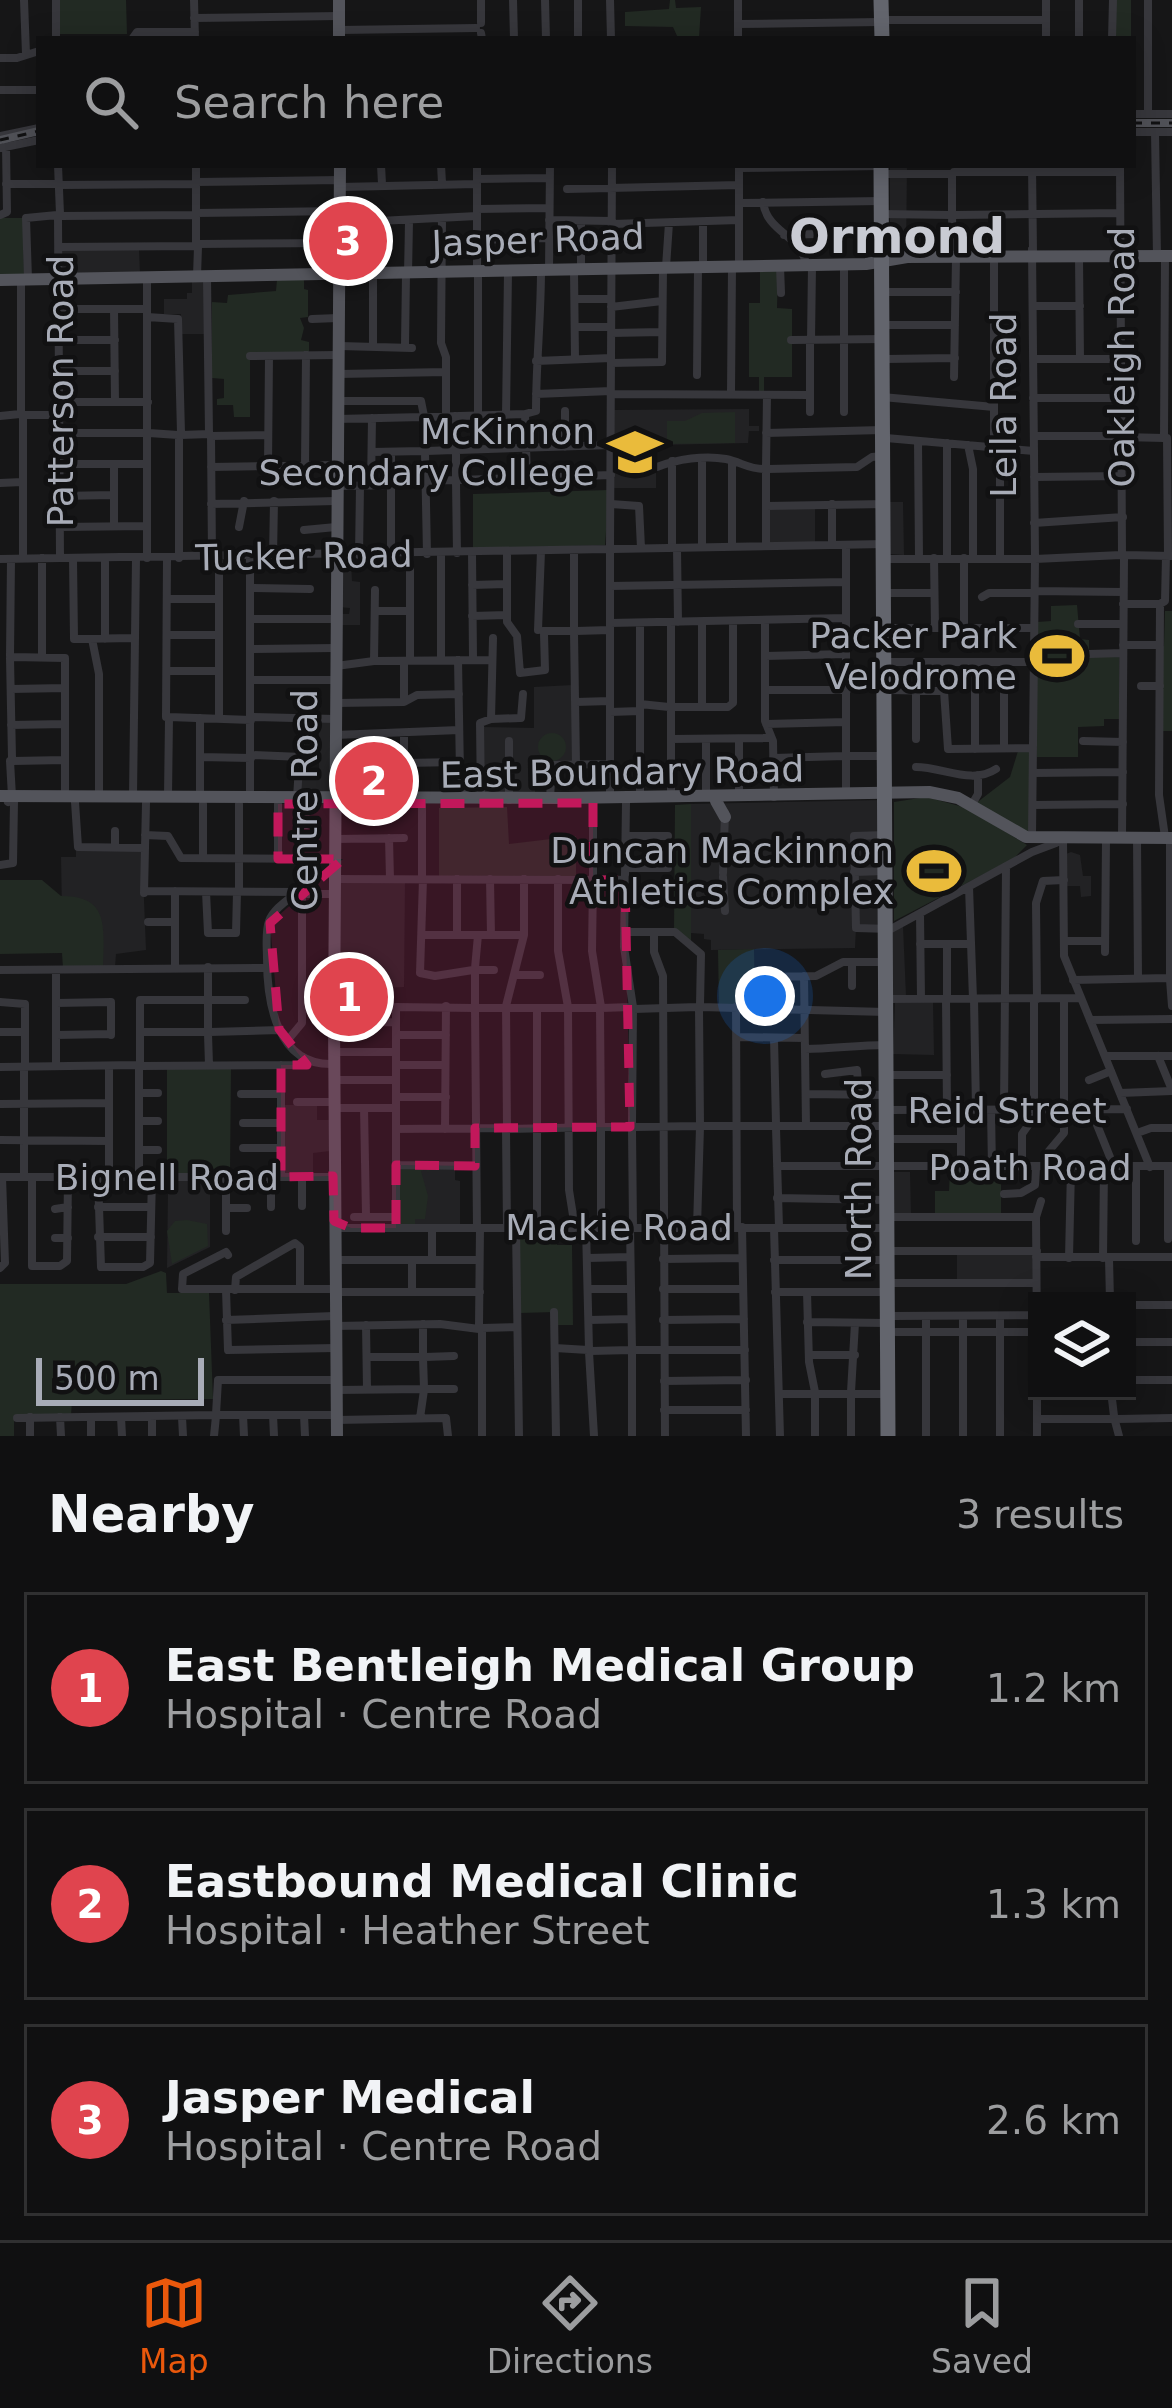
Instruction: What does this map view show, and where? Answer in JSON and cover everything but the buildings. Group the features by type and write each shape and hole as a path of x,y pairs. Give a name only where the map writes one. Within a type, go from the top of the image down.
{"highway":[{"path":"884,0 884,30"},
{"name":"North Road","path":"883,169 885,397"},
{"name":"North Road","path":"884,333 887,1168 892,1324 888,1436"},
{"name":"North Road","path":"884,688 885,628"},
{"name":"North Road","path":"887,782 889,869"}],"main road":[{"path":"339,0 339,26"},
{"name":"Centre Road","path":"337,1436 334,839 319,801 335,782 336,243 340,168"},
{"name":"Jasper Road","path":"0,280 881,266 907,257 1164,258"},
{"name":"East Boundary Road","path":"509,801 725,801 846,795 887,782 944,794 1032,842"},
{"name":"East Boundary Road","path":"248,797 278,804 404,798 593,802 670,795 725,801"},
{"name":"East Boundary Road","path":"142,803 168,796 201,800"},
{"name":"East Boundary Road","path":"8,797 142,803 248,797 319,801"},
{"name":"East Boundary Road","path":"371,799 422,805 478,799"},
{"path":"1032,842 1167,836"}],"street":[{"path":"0,58 30,51 24,0"},
{"path":"56,0 56,36"},
{"path":"134,36 137,32 195,36 194,0"},
{"path":"194,18 480,31 481,0"},
{"path":"513,0 514,36"},
{"path":"545,0 546,36"},
{"path":"578,0 578,36"},
{"path":"738,0 738,36"},
{"path":"1046,0 1046,36"},
{"path":"1079,0 1079,36"},
{"path":"1112,36 1113,0"},
{"path":"1148,0 1149,114"},
{"path":"611,2 611,36"},
{"path":"738,24 884,30 1046,20"},
{"path":"0,90 36,90"},
{"path":"1136,114 1172,114"},
{"path":"5,135 36,129"},
{"path":"1136,132 1172,131"},
{"path":"1123,604 1165,601 1164,435 1168,411 1155,132"},
{"path":"5,135 36,140"},
{"path":"2,215 7,213 5,135"},
{"name":"Patterson Road","path":"58,168 60,559"},
{"path":"196,168 219,599 219,719"},
{"path":"381,168 382,184"},
{"path":"441,168 442,183"},
{"path":"477,168 478,416"},
{"path":"338,400 451,416 536,411 550,168"},
{"path":"612,168 610,764 623,799"},
{"path":"731,389 739,168"},
{"path":"835,168 953,173 1120,169"},
{"name":"Leila Road","path":"1032,169 1032,842"},
{"name":"Oakleigh Road","path":"1120,169 1123,804 1138,978"},
{"path":"953,173 955,377"},
{"path":"6,184 320,180 342,186 550,178"},
{"path":"567,189 739,184"},
{"path":"763,202 769,222 802,249 809,264 810,412"},
{"path":"739,203 953,214 1120,213"},
{"path":"0,865 13,864 7,723 22,482 27,217 341,216 372,224 549,208"},
{"path":"442,219 441,344 456,450 458,553"},
{"path":"550,220 739,220"},
{"path":"697,375 703,221"},
{"path":"250,356 409,347 409,222"},
{"path":"575,359 574,299 581,222"},
{"path":"536,361 662,362 669,223"},
{"path":"372,224 373,346"},
{"path":"789,236 956,292"},
{"path":"477,240 549,238"},
{"path":"59,247 336,243"},
{"path":"1079,256 1080,359"},
{"path":"993,260 1000,558"},
{"path":"844,264 844,412"},
{"path":"780,265 782,293"},
{"path":"506,415 508,271"},
{"path":"147,277 146,526 136,638 144,893 297,895 389,879 625,880"},
{"path":"574,299 662,302"},
{"path":"1033,306 1080,306"},
{"path":"114,309 115,402"},
{"path":"59,310 114,309 178,320 179,557"},
{"path":"312,319 338,318"},
{"path":"791,340 844,339 956,325"},
{"path":"575,327 662,332"},
{"name":"North Road","path":"884,333 884,506"},
{"path":"59,340 115,340"},
{"path":"305,465 306,355"},
{"path":"268,466 269,356"},
{"path":"887,359 955,358"},
{"path":"1033,359 1122,359"},
{"path":"60,371 115,371"},
{"path":"338,374 446,372"},
{"path":"536,394 731,389 810,395"},
{"path":"766,395 766,546"},
{"path":"885,397 994,407"},
{"path":"1034,398 1122,398"},
{"path":"60,402 148,402"},
{"path":"565,411 565,447"},
{"path":"338,418 424,412"},
{"path":"424,412 427,554"},
{"path":"525,414 527,478"},
{"path":"0,416 60,415"},
{"path":"371,485 372,418"},
{"path":"60,433 268,435"},
{"path":"766,433 884,434 1034,451"},
{"path":"1034,436 1164,435"},
{"path":"919,441 919,558"},
{"path":"947,443 947,558"},
{"path":"372,452 611,446"},
{"path":"964,628 973,468 968,446"},
{"path":"391,452 391,555"},
{"path":"657,467 672,461 702,460 732,461 746,470 857,467 882,456"},
{"path":"702,460 702,547"},
{"path":"670,795 678,585 672,461"},
{"path":"732,461 732,547"},
{"path":"60,464 146,464"},
{"path":"114,464 114,526"},
{"path":"211,467 337,465"},
{"path":"425,481 611,475"},
{"path":"1034,477 1122,476"},
{"path":"0,483 22,482"},
{"path":"211,505 392,485"},
{"path":"359,555 360,486"},
{"path":"60,496 113,495"},
{"path":"239,527 244,500"},
{"path":"273,556 268,528 274,501"},
{"path":"611,504 639,506 641,548"},
{"path":"832,504 832,545"},
{"path":"766,506 884,506"},
{"path":"1034,523 1123,517"},
{"path":"60,527 146,526"},
{"path":"304,530 336,527"},
{"path":"846,544 846,795"},
{"name":"Tucker Road","path":"14,559 251,560 846,544 884,568"},
{"path":"574,550 576,765"},
{"path":"507,552 507,616 523,674 545,670 542,551"},
{"path":"472,553 472,658"},
{"path":"404,702 410,554"},
{"path":"441,554 441,660"},
{"path":"884,568 919,558 1168,556"},
{"path":"105,558 105,639"},
{"path":"167,558 168,796"},
{"path":"934,558 934,628"},
{"path":"42,559 42,657"},
{"path":"73,559 74,639 136,638"},
{"path":"206,892 207,933 235,934 251,757 251,560"},
{"path":"884,568 934,593"},
{"path":"884,568 884,688"},
{"path":"610,586 846,582"},
{"path":"472,585 507,584"},
{"path":"254,588 310,589"},
{"path":"374,661 375,589"},
{"path":"982,597 989,593 1123,592"},
{"path":"167,599 219,599"},
{"path":"1160,604 1159,795 1171,877 1172,1006"},
{"path":"376,611 410,611"},
{"path":"472,616 507,616"},
{"path":"515,632 640,623 846,618"},
{"path":"253,620 335,620"},
{"path":"765,621 766,724 772,738 774,796"},
{"path":"702,622 702,707"},
{"path":"576,702 640,708 728,707 733,703 733,622"},
{"path":"632,1436 632,1008 625,932 623,799 640,708 640,623"},
{"path":"1078,624 1123,624"},
{"path":"885,628 1033,628"},
{"path":"167,635 219,635"},
{"path":"491,719 493,638"},
{"path":"92,639 99,674 79,800 78,847 142,847"},
{"path":"1089,654 1160,645"},
{"path":"254,650 335,648"},
{"path":"765,656 846,654"},
{"path":"12,658 64,658 64,760 79,800"},
{"path":"458,659 459,762 478,799"},
{"path":"253,681 335,673 374,661 491,659"},
{"path":"887,662 1033,662"},
{"path":"975,662 975,748"},
{"path":"1004,662 1004,748"},
{"path":"167,671 219,671"},
{"path":"1141,686 1160,686"},
{"path":"11,689 65,688"},
{"path":"765,690 944,692 945,746 1033,748"},
{"path":"916,690 916,739"},
{"path":"335,703 404,702 417,694 459,694"},
{"path":"478,799 480,723 521,718 523,694"},
{"path":"166,718 335,719"},
{"path":"200,718 202,858"},
{"path":"302,719 297,774 319,801 306,825"},
{"path":"766,724 846,722"},
{"path":"7,723 64,724"},
{"path":"335,735 459,730"},
{"path":"404,734 404,798"},
{"path":"368,735 371,799"},
{"path":"671,739 772,738"},
{"path":"706,739 725,801"},
{"path":"725,911 725,801 740,739"},
{"path":"509,741 509,801"},
{"path":"1083,741 1123,742"},
{"path":"773,758 846,756 887,782"},
{"path":"200,757 302,757"},
{"path":"10,760 64,760"},
{"path":"404,763 459,762"},
{"path":"550,798 550,767 610,764"},
{"path":"916,767 978,776 996,769"},
{"path":"1033,773 1123,772"},
{"path":"971,806 978,794 978,776"},
{"path":"593,802 592,951 601,1008 601,1225"},
{"path":"278,804 278,859"},
{"path":"1033,805 1123,804"},
{"path":"422,805 422,975 494,970"},
{"path":"115,831 115,847"},
{"path":"145,835 168,836 177,856 334,859"},
{"path":"886,835 854,836 855,927 888,925 920,914 1006,867 1032,842"},
{"path":"626,836 668,836"},
{"path":"389,838 389,879"},
{"path":"334,839 404,838"},
{"path":"1064,941 1106,946 1106,838"},
{"path":"1064,841 1064,956 1150,1167"},
{"path":"1004,1110 1006,867"},
{"path":"625,868 668,868"},
{"path":"854,872 889,869"},
{"path":"558,878 557,952 568,1008 569,1190 574,1225"},
{"path":"457,879 457,935"},
{"path":"490,879 491,935"},
{"path":"519,1436 506,1128 506,1008 524,935 524,879"},
{"path":"1022,1168 1022,1134 1036,1110 1036,901 1043,881 1064,880"},
{"path":"969,887 976,1110"},
{"path":"175,967 176,891"},
{"path":"297,895 270,922 268,968 283,1035 305,1061"},
{"path":"140,1032 283,1035 302,1023 297,895"},
{"path":"625,900 668,900"},
{"path":"920,914 921,999"},
{"path":"148,922 175,922"},
{"path":"625,932 677,933 701,954 698,1227"},
{"path":"654,932 664,1008 665,1436"},
{"path":"424,935 524,935"},
{"path":"478,935 475,1128 482,1436"},
{"path":"920,944 970,944"},
{"path":"947,944 947,1110"},
{"path":"755,977 819,976 839,963 887,962"},
{"path":"852,963 852,986"},
{"path":"208,968 208,1065"},
{"path":"0,970 268,968"},
{"path":"54,971 56,1066"},
{"path":"514,975 540,975"},
{"path":"804,976 806,1126"},
{"path":"1073,980 1170,979"},
{"path":"355,1216 396,1221 399,1005 804,1007 826,1012 921,999 1081,998"},
{"path":"1048,1168 1048,1152 1064,1132 1064,999"},
{"path":"139,1177 140,1000 244,1000"},
{"path":"56,1003 111,1001 111,1035 56,1034"},
{"path":"0,1002 24,1003 24,1140 32,1266 64,1264 68,1177"},
{"path":"446,1006 446,1129"},
{"path":"736,1006 746,1436"},
{"path":"537,1008 538,1225"},
{"path":"1090,1020 1172,1019"},
{"path":"334,1022 396,1022"},
{"path":"0,1032 25,1032"},
{"path":"396,1035 446,1035"},
{"path":"737,1037 774,1038 830,1049 838,1044 888,1045"},
{"path":"774,1038 780,1436"},
{"path":"0,1067 281,1065 396,1052"},
{"path":"1105,1057 1172,1055"},
{"path":"1120,1093 1172,1090 1158,1056"},
{"path":"271,1208 280,1148 281,1065"},
{"path":"396,1065 446,1065"},
{"path":"109,1066 109,1177"},
{"path":"826,1074 857,1070 859,1095"},
{"path":"1088,1080 1111,1071"},
{"path":"888,1075 947,1075"},
{"path":"334,1080 396,1080"},
{"path":"139,1093 158,1093"},
{"path":"241,1094 280,1094"},
{"path":"806,1094 859,1095 888,1118"},
{"path":"396,1097 446,1097"},
{"path":"297,1102 396,1108"},
{"path":"0,1104 109,1103"},
{"path":"364,1108 366,1216"},
{"name":"Reid Street","path":"888,1118 947,1110 1127,1109"},
{"path":"961,1110 961,1168"},
{"path":"992,1110 992,1168"},
{"path":"1091,1110 1109,1167 1109,1292"},
{"path":"396,1129 806,1126 888,1118 961,1139"},
{"path":"139,1121 158,1121"},
{"path":"243,1123 281,1123"},
{"path":"1137,1133 1172,1128"},
{"path":"0,1140 109,1141"},
{"path":"243,1148 280,1148"},
{"path":"139,1150 158,1150"},
{"path":"396,1165 476,1166"},
{"name":"Poath Road","path":"776,1166 1170,1166"},
{"path":"1168,1239 1170,1166"},
{"path":"1136,1167 1136,1241"},
{"path":"1004,1194 1021,1193 1036,1185 1036,1168"},
{"path":"1070,1258 1071,1168"},
{"path":"0,1268 5,1263 1,1177"},
{"name":"Bignell Road","path":"1,1177 334,1177"},
{"path":"98,1177 98,1266 149,1265 152,1177"},
{"path":"226,1177 226,1231"},
{"path":"302,1177 302,1206"},
{"path":"777,1198 888,1215 1036,1217"},
{"path":"1036,1292 1036,1217 1041,1202"},
{"path":"98,1207 151,1207"},
{"path":"55,1209 68,1208"},
{"path":"226,1208 247,1208"},
{"name":"Mackie Road","path":"334,1225 352,1228 396,1221 432,1228 513,1230 538,1225 574,1225 587,1230 601,1225 776,1227 888,1215"},
{"path":"432,1228 432,1260"},
{"path":"587,1230 594,1436"},
{"path":"98,1237 152,1237"},
{"path":"56,1238 68,1238"},
{"path":"300,1289 296,1243 236,1277 226,1320 229,1348 335,1348"},
{"path":"226,1252 183,1274 183,1289 480,1292"},
{"path":"588,1258 630,1257"},
{"path":"774,1260 1172,1257"},
{"path":"663,1258 742,1258"},
{"path":"334,1260 479,1260"},
{"path":"412,1260 412,1292"},
{"path":"775,1292 1036,1283"},
{"path":"588,1288 630,1288"},
{"path":"663,1289 743,1289"},
{"path":"807,1292 815,1436"},
{"path":"1136,1305 1172,1305"},
{"path":"892,1324 926,1316 1000,1316 1028,1310"},
{"path":"554,1312 556,1436"},
{"path":"926,1316 926,1436"},
{"path":"963,1316 963,1436"},
{"path":"1000,1316 1000,1436"},
{"path":"589,1320 631,1319"},
{"path":"663,1320 744,1319"},
{"path":"226,1320 517,1327"},
{"path":"807,1322 892,1324 926,1332 1000,1332 1028,1337"},
{"path":"851,1436 855,1323"},
{"path":"418,1436 424,1389 423,1324"},
{"path":"366,1325 368,1390"},
{"path":"1136,1342 1172,1342"},
{"path":"555,1348 746,1350"},
{"path":"808,1354 855,1355"},
{"path":"367,1358 454,1356"},
{"path":"664,1381 746,1380"},
{"path":"1136,1381 1172,1380"},
{"path":"214,1436 215,1382 454,1389"},
{"path":"779,1394 888,1394"},
{"path":"1036,1400 1036,1436"},
{"path":"1112,1400 1119,1436"},
{"path":"664,1411 746,1410"},
{"path":"243,1415 244,1436"},
{"path":"273,1415 274,1436"},
{"path":"304,1415 305,1436"},
{"path":"17,1418 304,1415 448,1419 448,1436"},
{"path":"30,1417 30,1436"},
{"path":"60,1417 61,1436"},
{"path":"91,1417 91,1436"},
{"path":"122,1417 122,1436"},
{"path":"152,1417 152,1436"},
{"path":"182,1417 183,1436"},
{"path":"1036,1419 1172,1418"},
{"path":"366,1419 367,1436"},
{"path":"392,1419 392,1436"}],"highlighted area":[{"path":"593,803 593,880 625,880 630,1127 475,1128 475,1166 396,1165 396,1228 351,1228 334,1221 333,1176 281,1177 281,1065 307,1065 279,1029 270,923 343,859 278,859 278,804"}],"shaded area":[{"path":"59,0 126,0 127,34 59,34"},
{"path":"670,0 675,0 676,8 701,7 699,36 677,36 673,27 625,26 625,12 669,9"},
{"path":"1114,0 1131,0 1131,36 1116,36"},
{"path":"890,168 907,168 906,254 890,253"},
{"path":"0,218 23,218 24,274 0,276"},
{"path":"139,249 140,274 62,273 62,250"},
{"path":"760,268 778,269 777,308 792,309 792,377 764,377 764,393 759,393 759,377 749,377 749,303 760,303"},
{"path":"192,280 204,280 205,334 181,334 181,314 164,314 164,299 187,299"},
{"path":"277,280 304,280 308,317 300,318 301,340 309,342 309,353 250,354 250,417 234,417 233,405 217,405 217,399 224,398 224,379 212,378 212,302 227,303 228,295 276,291"},
{"name":"McKinnon Secondary College","path":"749,409 749,426 759,426 759,431 749,431 748,443 656,445 656,488 614,488 614,410"},
{"path":"735,412 735,443 667,444 667,421"},
{"path":"609,490 605,545 473,549 473,494"},
{"path":"890,502 903,502 904,555 890,554"},
{"path":"815,508 815,542 769,543 769,509"},
{"path":"339,564 351,564 352,581 360,582 360,625 340,625 340,614 349,614 350,608 339,607"},
{"path":"1077,605 1080,639 1089,640 1089,655 1119,655 1119,719 1104,719 1104,726 1078,727 1078,757 1037,757 1037,622 1051,621 1051,606"},
{"path":"1165,611 1172,611 1172,731 1160,731"},
{"path":"573,685 572,762 535,763 535,794 483,793 483,727 534,728 534,687"},
{"path":"319,722 331,722 331,795 300,794 300,774 319,774"},
{"path":"552,733 562,737 566,747 562,757 552,761 542,757 538,747 542,737"},
{"path":"1018,751 1030,751 1030,834 975,804 1010,777"},
{"path":"926,797 967,808 1027,845 1013,859 894,921 894,802"},
{"path":"883,800 885,928 856,928 855,948 711,950 711,940 704,939 704,934 691,933 691,804"},
{"path":"691,804 691,942 674,930 675,805"},
{"path":"507,807 509,844 576,836 576,876 439,876 439,808"},
{"path":"76,849 142,850 146,950 116,954 115,967 63,968 61,857 76,857"},
{"path":"1066,854 1080,855 1083,876 1091,876 1091,896 1081,897 1080,886 1066,886"},
{"path":"0,880 42,880 61,896 77,897 96,907 103,926 103,968 63,968 62,953 0,954"},
{"path":"338,882 405,882 404,987 384,988 384,1001 337,1000"},
{"path":"903,926 906,996 891,996 891,933"},
{"path":"754,949 755,1005 719,1005 718,950"},
{"path":"933,1002 934,1055 893,1054 895,1003"},
{"path":"167,1068 231,1068 230,1174 167,1174"},
{"path":"283,1105 317,1105 317,1120 330,1120 330,1151 313,1153 313,1174 284,1174"},
{"path":"400,1168 455,1169 455,1180 460,1181 460,1224 400,1224"},
{"path":"400,1168 429,1168 428,1173 421,1171 428,1196 425,1219 415,1219 415,1225 399,1224"},
{"path":"950,1171 1001,1171 1001,1214 935,1214 935,1191 949,1191"},
{"path":"891,1172 910,1172 911,1215 891,1215"},
{"path":"161,1180 210,1180 210,1247 167,1268 168,1190 161,1189"},
{"path":"175,1221 207,1224 208,1246 172,1264 167,1231"},
{"path":"556,1231 557,1245 572,1245 573,1325 558,1325 555,1312 520,1313 519,1232"},
{"path":"1034,1253 1034,1280 957,1281 957,1254"},
{"path":"166,1273 167,1293 209,1293 213,1399 72,1400 71,1416 14,1417 14,1436 0,1436 0,1284 126,1284"}],"railway":[{"path":"1136,123 1172,123"},
{"path":"0,140 36,132"}],"place":[{"name":"Jasper Medical","path":"348,241"},
{"name":"McKinnon Secondary College","path":"635,452"},
{"name":"Packer Park Velodrome","path":"1057,656"},
{"name":"Eastbound Medical Clinic","path":"374,781"},
{"name":"Duncan Mackinnon Athletics Complex","path":"934,871"},
{"name":"East Bentleigh Medical Group","path":"349,997"}],"district":[{"name":"Ormond","path":"897,236"}]}
